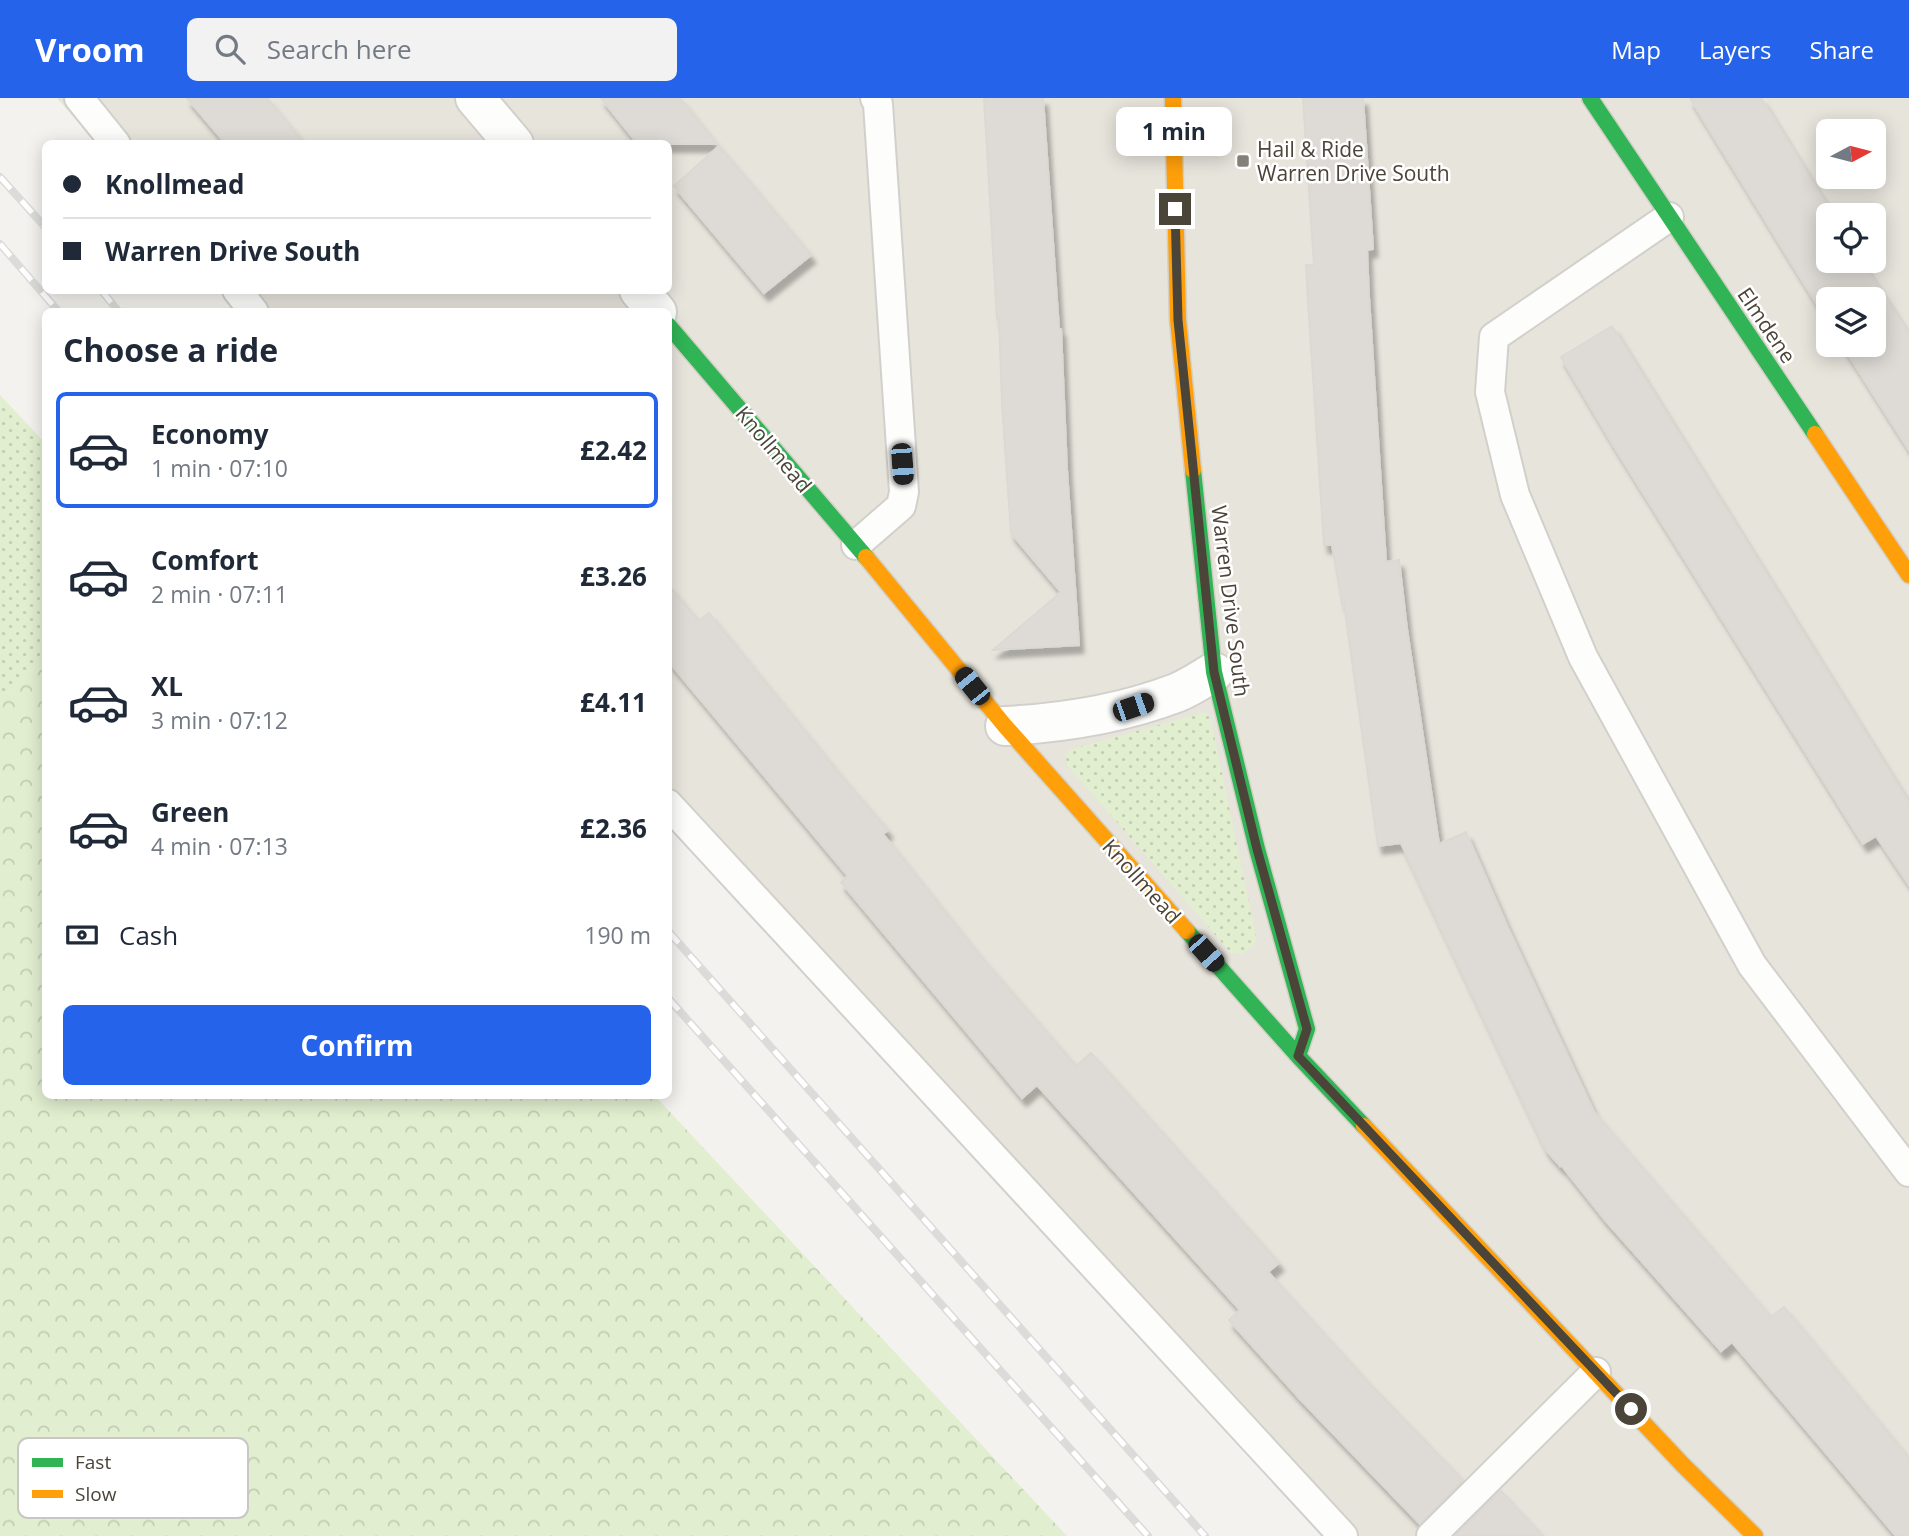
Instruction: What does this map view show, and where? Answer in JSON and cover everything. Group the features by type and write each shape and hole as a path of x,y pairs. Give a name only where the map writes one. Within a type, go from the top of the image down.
{"street":[{"path":"475,98 511,140"},
{"name":"Warren Drive South","path":"1173,98 1178,320 1214,672 1257,849 1307,1029 1298,1056"},
{"name":"Elmdene","path":"1590,98 1909,575"},
{"path":"642,294 654,308"},
{"name":"Knollmead","path":"672,330 856,545 1005,726 1298,1056 1683,1465 1755,1536"},
{"path":"1005,726 1052,724 1133,707 1178,692 1214,672"}],"lane":[{"path":"79,98 113,140"},
{"path":"856,545 901,506 904,492 878,104 875,98"},
{"path":"1669,217 1494,337 1490,391 1515,495 1583,657 1752,965 1909,1172"},
{"path":"240,294 251,308"},
{"path":"672,808 1343,1536"},
{"path":"1431,1536 1596,1372"}],"shaded area":[{"path":"57,98 1909,98 1909,1536 1331,1536 672,814 672,308 235,308 223,294 672,294 672,140 93,140"}],"green space":[{"path":"0,395 42,440 42,662 0,698"},
{"path":"42,662 42,1099 658,1099 1067,1536 0,1536 0,698"},
{"path":"1205,712 1210,716 1255,931 1253,947 1241,954 1231,953 1067,765 1069,750"}],"building":[{"path":"187,98 267,98 302,140 223,140"},
{"path":"601,98 680,98 717,144 672,144 672,140 635,140"},
{"path":"984,98 1043,98 1061,329 1079,645 993,650 1061,592 1011,533"},
{"path":"1303,98 1363,98 1373,249 1367,250 1369,297 1386,562 1399,560 1439,844 1466,832 1594,1112 1771,1317 1784,1307 1909,1458 1909,1536 1896,1536 1732,1342 1721,1351 1546,1150 1401,843 1378,846 1344,603 1332,545 1324,545 1306,265 1314,265"},
{"path":"1690,98 1761,98 1826,203 1816,203 1816,273 1869,273 1878,287 1816,287 1816,303"},
{"path":"719,146 811,255 764,293 674,186"},
{"path":"1886,299 1909,334 1909,450 1850,357 1886,357"},
{"path":"1612,326 1909,803 1909,885 1876,836 1863,844 1561,357"},
{"path":"672,590 699,621 709,613 888,830 883,834 976,951 1076,1066 1091,1053 1279,1263 1268,1272 1368,1382 1463,1480 1420,1524 1299,1398 1229,1320 1240,1310 1037,1085 1022,1098 841,882 848,876 672,666"},
{"path":"1501,1491 1543,1536 1455,1536 1487,1504"}],"railway":[{"path":"0,177 42,224"},
{"path":"0,244 42,292"},
{"path":"43,294 56,308"},
{"path":"104,294 116,308"},
{"path":"672,936 1205,1536"},
{"path":"672,1002 1148,1536"}],"traffic: fast":[{"path":"1590,98 1815,434"},
{"path":"672,330 866,557"},
{"path":"1193,470 1214,672 1257,849 1307,1029 1298,1056"},
{"path":"1187,931 1364,1126"}],"traffic: slow":[{"path":"1173,98 1178,320 1193,470"},
{"path":"1815,434 1909,575"},
{"path":"866,557 1005,726 1187,931"},
{"path":"1364,1126 1683,1465 1755,1536"}],"place":[{"name":"Hail & Ride Warren Drive South","path":"1243,161"}],"route":[{"path":"1175,209 1178,320 1214,672 1257,849 1307,1029 1298,1056 1631,1409"}]}
